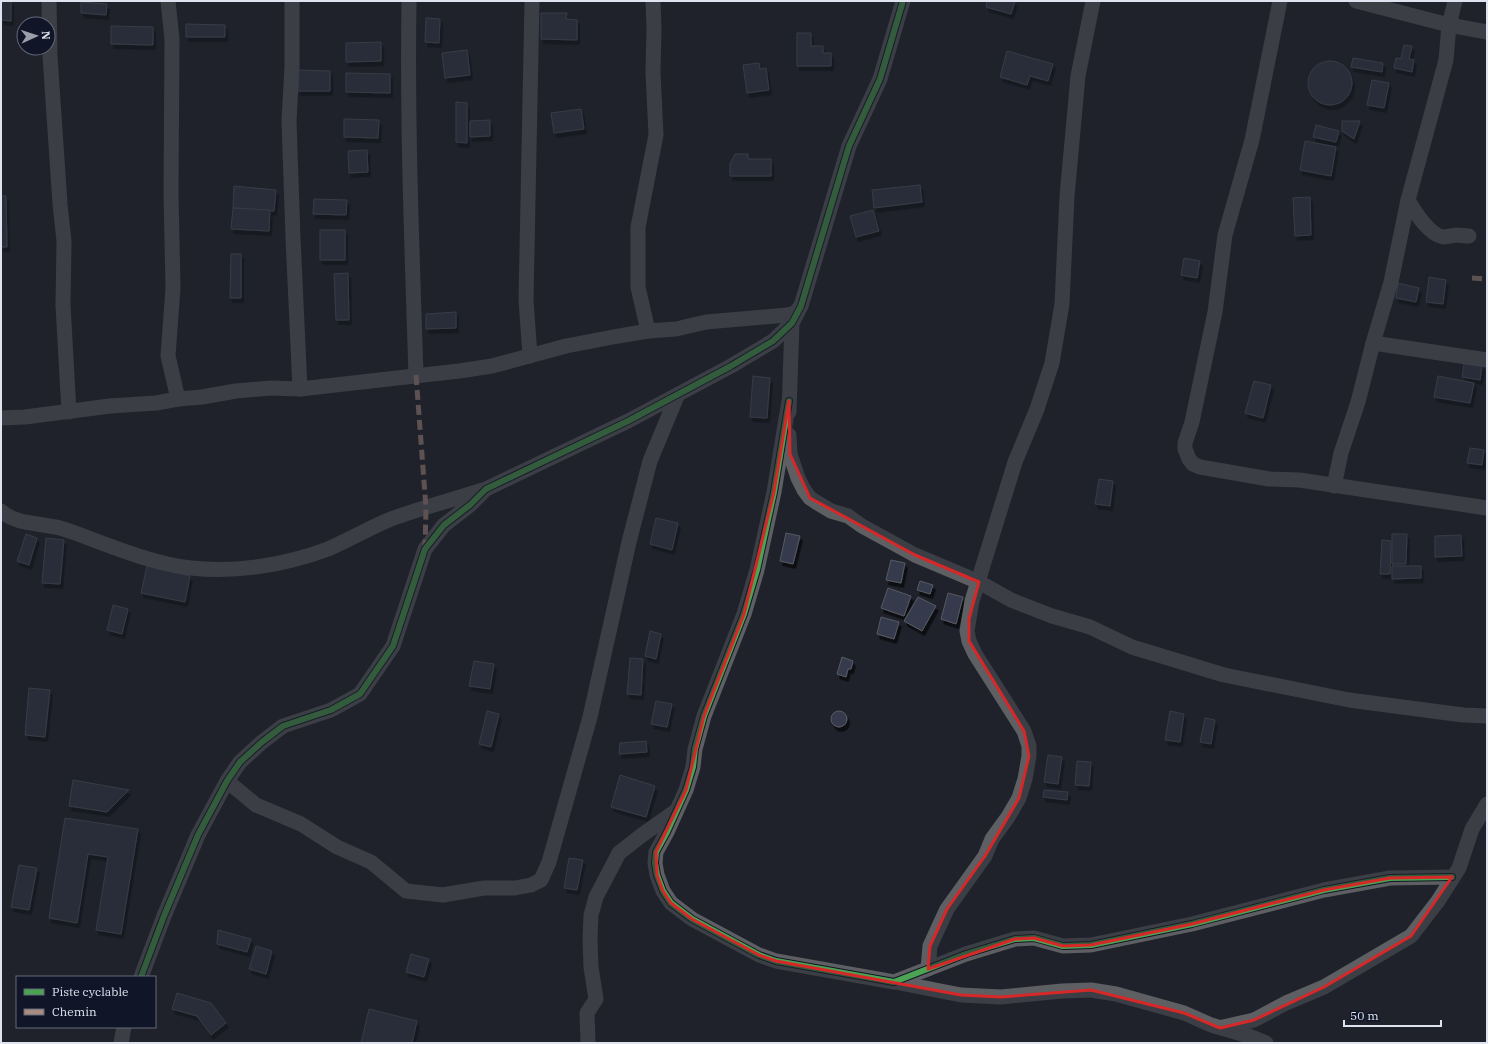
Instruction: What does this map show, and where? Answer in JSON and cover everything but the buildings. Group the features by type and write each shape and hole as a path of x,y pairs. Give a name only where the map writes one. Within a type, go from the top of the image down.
{"street":[{"path":"50,1 50,56 60,204 64,240 63,305 69,412"},
{"path":"168,1 172,39 171,193 173,288 168,356 178,399"},
{"path":"292,1 290,137 300,389"},
{"path":"409,1 409,146 416,375"},
{"path":"530,356 526,300 532,1"},
{"path":"648,331 638,287 638,227 656,135 653,72 653,1"},
{"path":"1,511 7,516 30,524 56,527 158,561 189,568 217,570 282,563 327,549 390,520 452,501 486,488 677,396 773,341 792,323 801,306 849,146 880,79 903,1"},
{"path":"928,969 930,946 947,909 985,856 992,839 1008,817 1019,798 1025,779 1029,756 1024,731 989,677 969,642 967,631 972,601 1015,462 1037,410 1052,363 1062,304 1067,196 1078,76 1093,1"},
{"path":"1280,1 1252,140 1225,235 1215,312 1192,422 1185,443 1185,449 1189,459 1193,464 1200,467 1269,479 1299,480 1487,508"},
{"path":"1356,1 1449,25 1487,32"},
{"path":"1334,486 1341,453 1358,402 1391,282 1408,200 1446,60 1449,25 1455,1"},
{"path":"1408,200 1420,219 1432,232 1440,236 1448,237 1469,236"},
{"path":"1,418 25,417 110,406 156,403 236,391 270,388 300,389 492,366 566,346 648,331 676,329 706,322 787,315 795,313 801,306"},
{"path":"792,323 789,401 790,454 804,490 810,498 831,511 848,516 867,529 915,555 979,582 1011,600 1052,616 1090,627 1132,647 1224,675 1349,700 1463,715 1487,716"},
{"path":"1373,343 1487,360"},
{"path":"227,781 256,805 301,824 337,847 371,862 406,891 443,895 484,888 515,888 531,885 541,880 549,862 590,718 629,542 650,461 677,396"},
{"path":"789,401 774,492 757,570 744,614 704,716 695,749 694,766 686,790 668,832 656,852 655,863 657,875 663,892 671,903 692,920 759,956 770,959 961,995 1001,997 1062,991 1091,990 1116,994 1184,1013 1220,1028 1249,1036 1266,1043"},
{"path":"141,976 161,923 198,835 227,781 240,762 262,742 283,726 331,710 360,694 393,646 425,548 444,525 470,505 486,488"},
{"path":"1220,1028 1254,1020 1286,1003 1324,987 1411,936 1438,901 1459,868 1472,829 1487,804"},
{"path":"588,1043 587,1013 596,999 591,967 590,940 591,915 596,897 619,853 676,811"},
{"path":"894,982 966,954 1015,939 1034,938 1063,946 1091,945 1192,924 1324,890 1390,878 1452,877"},
{"path":"121,1043 124,1028"}],"highlighted area":[{"path":"789,401 790,454 810,498 915,555 979,582 969,619 969,641 1024,731 1029,756 1019,798 985,856 947,909 930,946 928,969 1015,939 1034,938 1063,946 1091,945 1192,924 1324,890 1390,878 1452,877 1411,936 1324,987 1254,1020 1220,1028 1184,1013 1091,990 1001,997 961,995 776,961 759,955 692,919 671,903 663,891 657,875 656,852 686,790 704,716 744,614 774,492"}],"marked path":[{"path":"1472,278 1487,279"},
{"path":"416,375 426,508 425,549"}],"cycle path":[{"path":"141,976 164,916 198,835 227,781 240,762 262,742 283,726 331,710 360,694 393,646 425,549 444,525 470,505 486,489 628,421 731,366 773,341 792,323 801,306 849,146 880,79 903,1"},
{"path":"789,401 774,492 757,570 744,614 704,716 695,749 693,767 686,790 656,852 655,863 657,875 663,891 671,903 692,919 759,955 776,961 894,982 966,954 1015,939 1034,938 1063,946 1091,945 1192,924 1324,890 1390,878 1452,877"}]}
